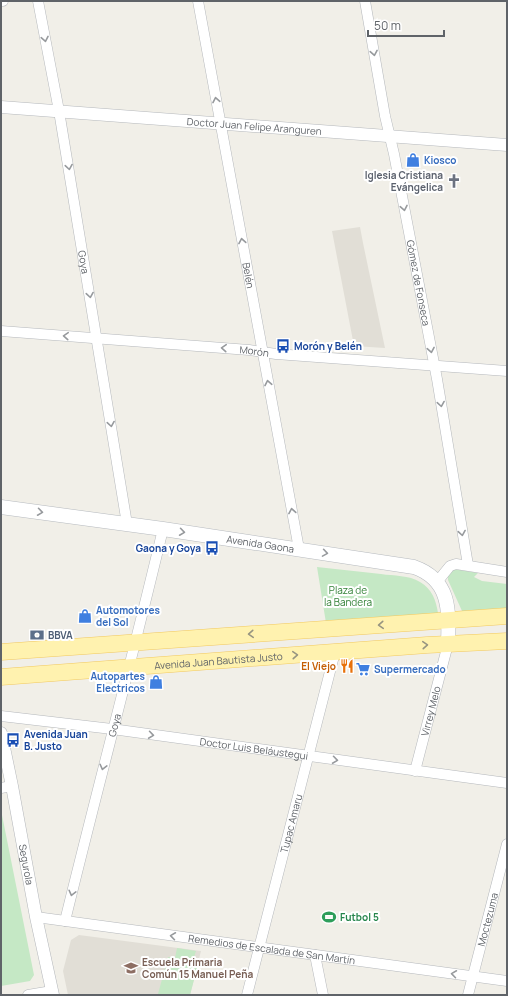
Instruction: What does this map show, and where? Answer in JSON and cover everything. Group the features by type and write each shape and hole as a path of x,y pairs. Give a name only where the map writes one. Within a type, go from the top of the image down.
{"main road":[{"name":"Avenida Gaona","path":"1,507 163,529 414,567 438,582"},
{"name":"Virrey Melo","path":"438,582 446,598 448,609 448,644"},
{"path":"1,652 507,616"},
{"name":"Avenida Juan Bautista Justo","path":"1,677 335,652 507,641"}],"street":[{"name":"Goya","path":"38,1 59,111 127,524"},
{"name":"Belén","path":"198,1 299,549"},
{"name":"Gómez de Fonseca","path":"364,1 434,366 468,565"},
{"name":"Doctor Juan Felipe Aranguren","path":"1,107 507,145"},
{"name":"Morón","path":"1,331 249,350 276,354 507,371"},
{"name":"Goya","path":"65,921 112,729 136,642 163,529"},
{"path":"438,582 450,566 456,564 507,572"},
{"name":"Virrey Melo","path":"415,771 448,644"},
{"name":"Tupac Amaru","path":"247,995 335,652"},
{"name":"Doctor Luis Beláustegui","path":"1,716 112,729 507,783"},
{"name":"Segurola","path":"1,733 7,787 53,993"},
{"name":"Moctezuma","path":"468,995 507,844"},
{"name":"Remedios de Escalada de San Martín","path":"36,917 507,981"},
{"path":"315,955 323,995"},
{"path":"28,995 53,993"}],"shaded area":[{"path":"360,227 385,348 354,346 332,231"},
{"name":"Escuela Primaria Común 15 Manuel Peña","path":"79,935 201,951 190,995 68,995 63,971 71,940"}],"green space":[{"name":"Plaza de la Bandera","path":"317,567 411,578 428,588 435,599 438,613 326,623"},
{"path":"454,569 478,573 474,577 482,581 507,584 507,610 462,611 448,580 448,574"},
{"path":"1,810 34,975 30,981 1,986"},
{"path":"177,948 196,951 192,963 198,965 190,995 158,994 168,957 175,958"}],"place":[{"name":"Kiosco","path":"413,160"},
{"name":"Iglesia Cristiana Evángelica","path":"454,181"},
{"name":"Morón y Belén","path":"283,346"},
{"name":"Gaona y Goya","path":"212,548"},
{"name":"Automotores del Sol","path":"85,616"},
{"name":"BBVA","path":"37,635"},
{"name":"El Viejo","path":"347,666"},
{"name":"Supermercado","path":"363,669"},
{"name":"Autopartes Electricos","path":"156,682"},
{"name":"Avenida Juan B. Justo","path":"13,740"},
{"name":"Futbol 5","path":"329,917"},
{"name":"Escuela Primaria Común 15 Manuel Peña","path":"131,968"}]}
